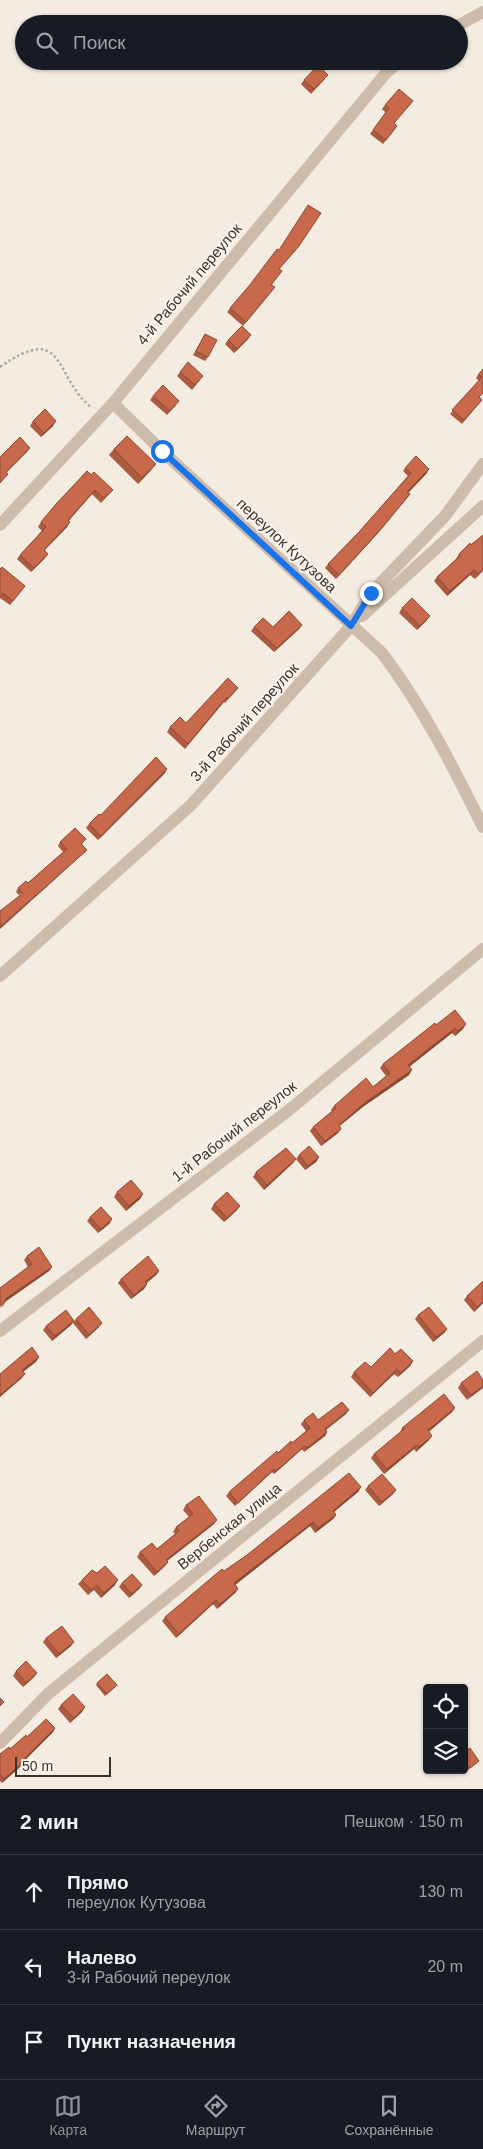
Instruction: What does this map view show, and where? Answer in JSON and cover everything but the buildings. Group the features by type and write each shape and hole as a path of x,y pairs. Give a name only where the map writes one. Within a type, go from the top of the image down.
{"street":[{"path":"468,20 483,12"},
{"name":"4-й Рабочий переулок","path":"0,525 102,415 390,70"},
{"name":"переулок Кутузова","path":"113,402 382,653 439,740 483,827"},
{"name":"3-й Рабочий переулок","path":"0,976 191,805 351,626 371,593 444,516 483,464"},
{"path":"351,626 483,506"},
{"name":"1-й Рабочий переулок","path":"0,1331 289,1110 483,949"},
{"name":"Вербенская улица","path":"0,1742 50,1692 483,1341"}],"path":[{"path":"0,368 19,354 38,349 50,351 59,360 84,401 102,415"}],"route":[{"path":"162,451 351,626 371,593"}]}
